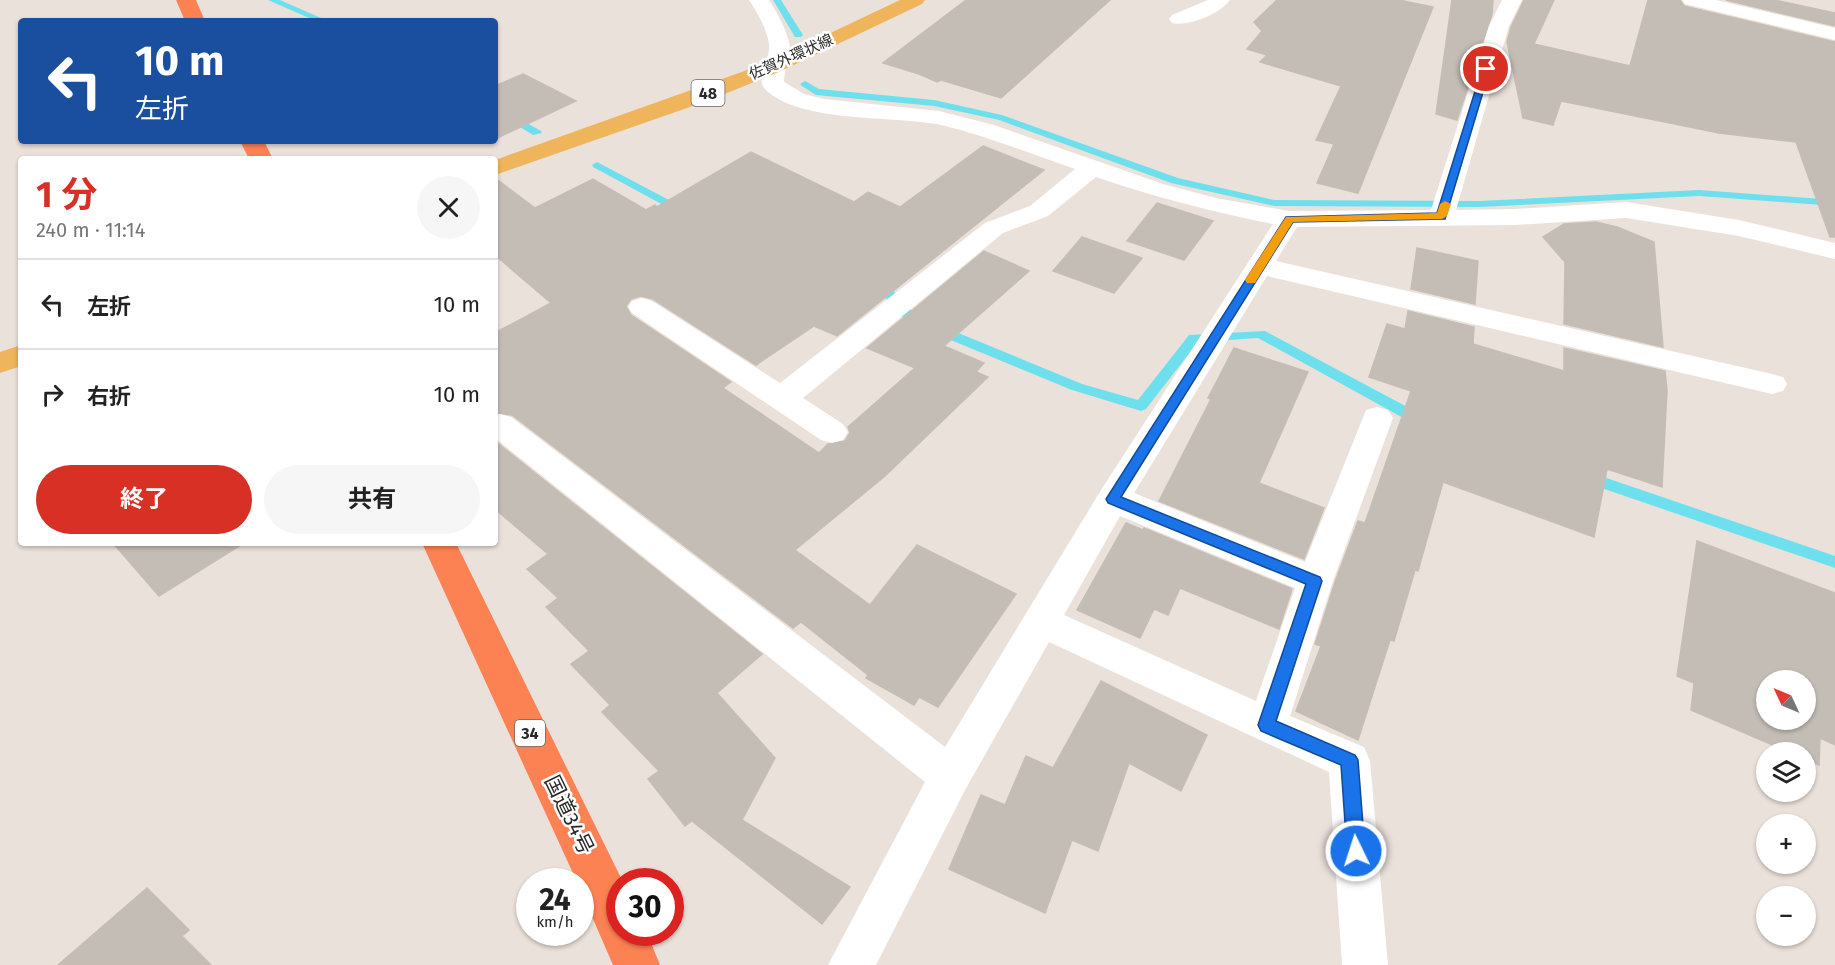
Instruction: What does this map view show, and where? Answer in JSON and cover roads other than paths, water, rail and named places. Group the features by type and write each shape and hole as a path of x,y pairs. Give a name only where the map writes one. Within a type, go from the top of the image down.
{"highway":[{"path":"186,0 194,18"},
{"name":"国道34号","path":"440,546 606,895"},
{"path":"628,946 636,965"}],"main road":[{"name":"佐賀外環状線","path":"498,167 774,67 915,0"},
{"path":"0,363 18,356"}],"street":[{"path":"759,0 770,15 780,48 774,67 773,85 796,99 824,106 939,118 986,130 1154,189 1215,205 1289,219 1445,206 1515,217 1626,210 1739,228 1835,250"},
{"path":"1179,19 1209,8 1220,0"},
{"path":"1445,206 1499,26 1512,0"},
{"path":"1692,0 1835,34"},
{"path":"781,399 994,228 1039,212 1093,167"},
{"path":"850,965 950,776 1041,621 1113,499 1289,219"},
{"path":"1260,266 1772,384"},
{"path":"642,307 832,432"},
{"path":"1266,725 1315,581 1377,418"},
{"path":"500,425 950,776"},
{"path":"1113,499 1315,581"},
{"path":"1041,621 1266,725 1349,760 1365,965"}],"waterway":[{"path":"272,0 317,18"},
{"path":"777,0 798,35"},
{"path":"805,84 816,92 934,103 1002,118 1175,181 1274,203 1479,204 1699,193 1835,203"},
{"path":"498,110 537,133"},
{"path":"597,165 682,211"},
{"path":"876,280 912,319 1077,387 1141,406 1194,338 1260,334 1421,421"},
{"path":"1586,477 1835,562"}]}
